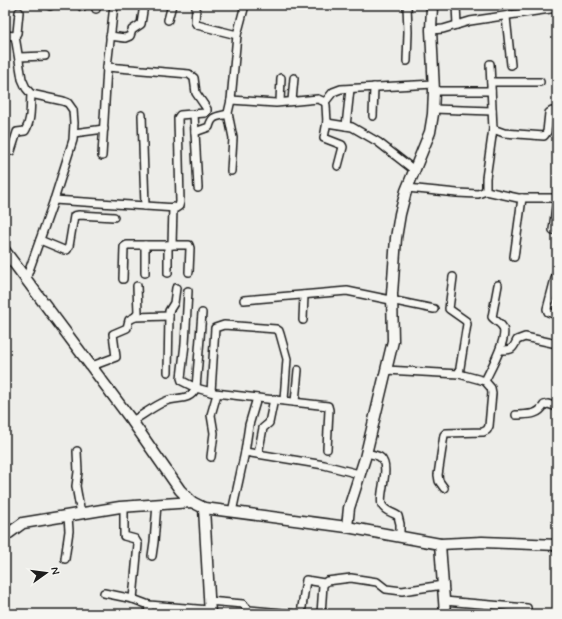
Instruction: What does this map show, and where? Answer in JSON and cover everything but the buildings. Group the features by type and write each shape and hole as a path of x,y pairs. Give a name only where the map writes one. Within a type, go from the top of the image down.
{"street":[{"path":"102,156 106,67 114,5"},
{"path":"110,36 127,38 130,36 132,30 141,24 144,5"},
{"path":"168,20 172,5"},
{"path":"231,171 233,138 228,114 231,100 237,35 245,5"},
{"path":"407,5 407,62"},
{"path":"347,528 349,508 366,453 393,341 392,301 396,238 400,214 407,188 430,132 434,88 431,30 432,5"},
{"path":"456,5 457,25"},
{"path":"196,8 195,22 197,25 237,35"},
{"path":"431,30 443,30 470,21 506,17 557,8"},
{"path":"19,12 17,33 15,36 22,79 26,88 31,94 63,100 68,103 73,110 74,134 74,140 26,279"},
{"path":"506,17 511,65"},
{"path":"5,35 15,36"},
{"path":"19,57 45,56"},
{"path":"486,191 486,178 493,129 490,64"},
{"path":"54,200 173,208 179,206 178,118 180,115 205,113 207,111 196,93 194,78 189,74 106,67"},
{"path":"280,102 281,78"},
{"path":"292,101 294,78"},
{"path":"491,82 540,82"},
{"path":"373,116 374,87"},
{"path":"338,166 344,147 324,138 327,122 325,102 333,92 374,87 492,91"},
{"path":"346,126 350,89"},
{"path":"11,151 17,132 26,129 30,114 31,94"},
{"path":"231,100 280,102 318,99 325,102"},
{"path":"433,109 492,112"},
{"path":"493,129 504,133 544,136 547,132 549,113 552,111 557,112"},
{"path":"194,114 198,188"},
{"path":"195,132 209,127 211,120 214,117 228,114"},
{"path":"142,115 145,206"},
{"path":"327,122 352,128 378,142 414,170"},
{"path":"74,134 104,129"},
{"path":"407,188 478,194 486,191 522,198 557,198 553,230"},
{"path":"514,257 522,198"},
{"path":"168,273 173,208"},
{"path":"40,240 67,250 74,216 114,217"},
{"path":"123,280 125,245 187,245 189,246 188,272"},
{"path":"145,245 145,273"},
{"path":"5,251 92,366 180,490 192,502 204,508 347,528 440,544 482,542 557,545"},
{"path":"557,271 547,309 548,312 557,315"},
{"path":"453,277 449,309 466,321 467,324 459,374"},
{"path":"485,381 502,343 504,328 493,319 492,314 498,285"},
{"path":"135,317 138,313 137,286"},
{"path":"168,372 169,311 174,303 176,288"},
{"path":"188,291 185,344 180,378 182,381 196,388 214,393 328,406 327,450"},
{"path":"244,300 347,291 434,310"},
{"path":"303,320 304,295"},
{"path":"132,421 165,401 193,395 196,388 202,312"},
{"path":"92,366 116,357 113,334 127,328 128,320 135,317 169,316"},
{"path":"211,457 214,433 211,415 214,393 216,328 224,325 279,330 287,355 284,400"},
{"path":"500,350 511,350 517,340 524,338 557,344"},
{"path":"295,402 298,370"},
{"path":"386,370 459,374 485,381 491,388 492,393 489,426 487,430 483,432 446,433 444,435 438,475 439,481 444,488"},
{"path":"232,512 245,452 248,430 257,398"},
{"path":"258,454 263,428 269,423 274,399"},
{"path":"516,415 536,413 544,405 548,404 557,407"},
{"path":"77,451 78,472 76,486 81,514"},
{"path":"245,452 324,465 359,474"},
{"path":"366,453 379,457 383,461 384,483 381,498 382,504 385,509 398,516 400,524 400,537"},
{"path":"5,533 23,523 124,507 192,502"},
{"path":"152,556 157,504"},
{"path":"124,507 124,536 135,539 138,544 133,599"},
{"path":"204,508 209,608"},
{"path":"65,559 69,530 68,516"},
{"path":"440,544 444,614"},
{"path":"301,614 306,580 324,583 351,578 377,582 386,590 402,591 443,585"},
{"path":"321,614 324,583"},
{"path":"104,593 133,599 149,605 209,608 243,604 249,610 294,614"},
{"path":"444,601 527,608 527,614"},
{"path":"148,614 149,605"}]}
